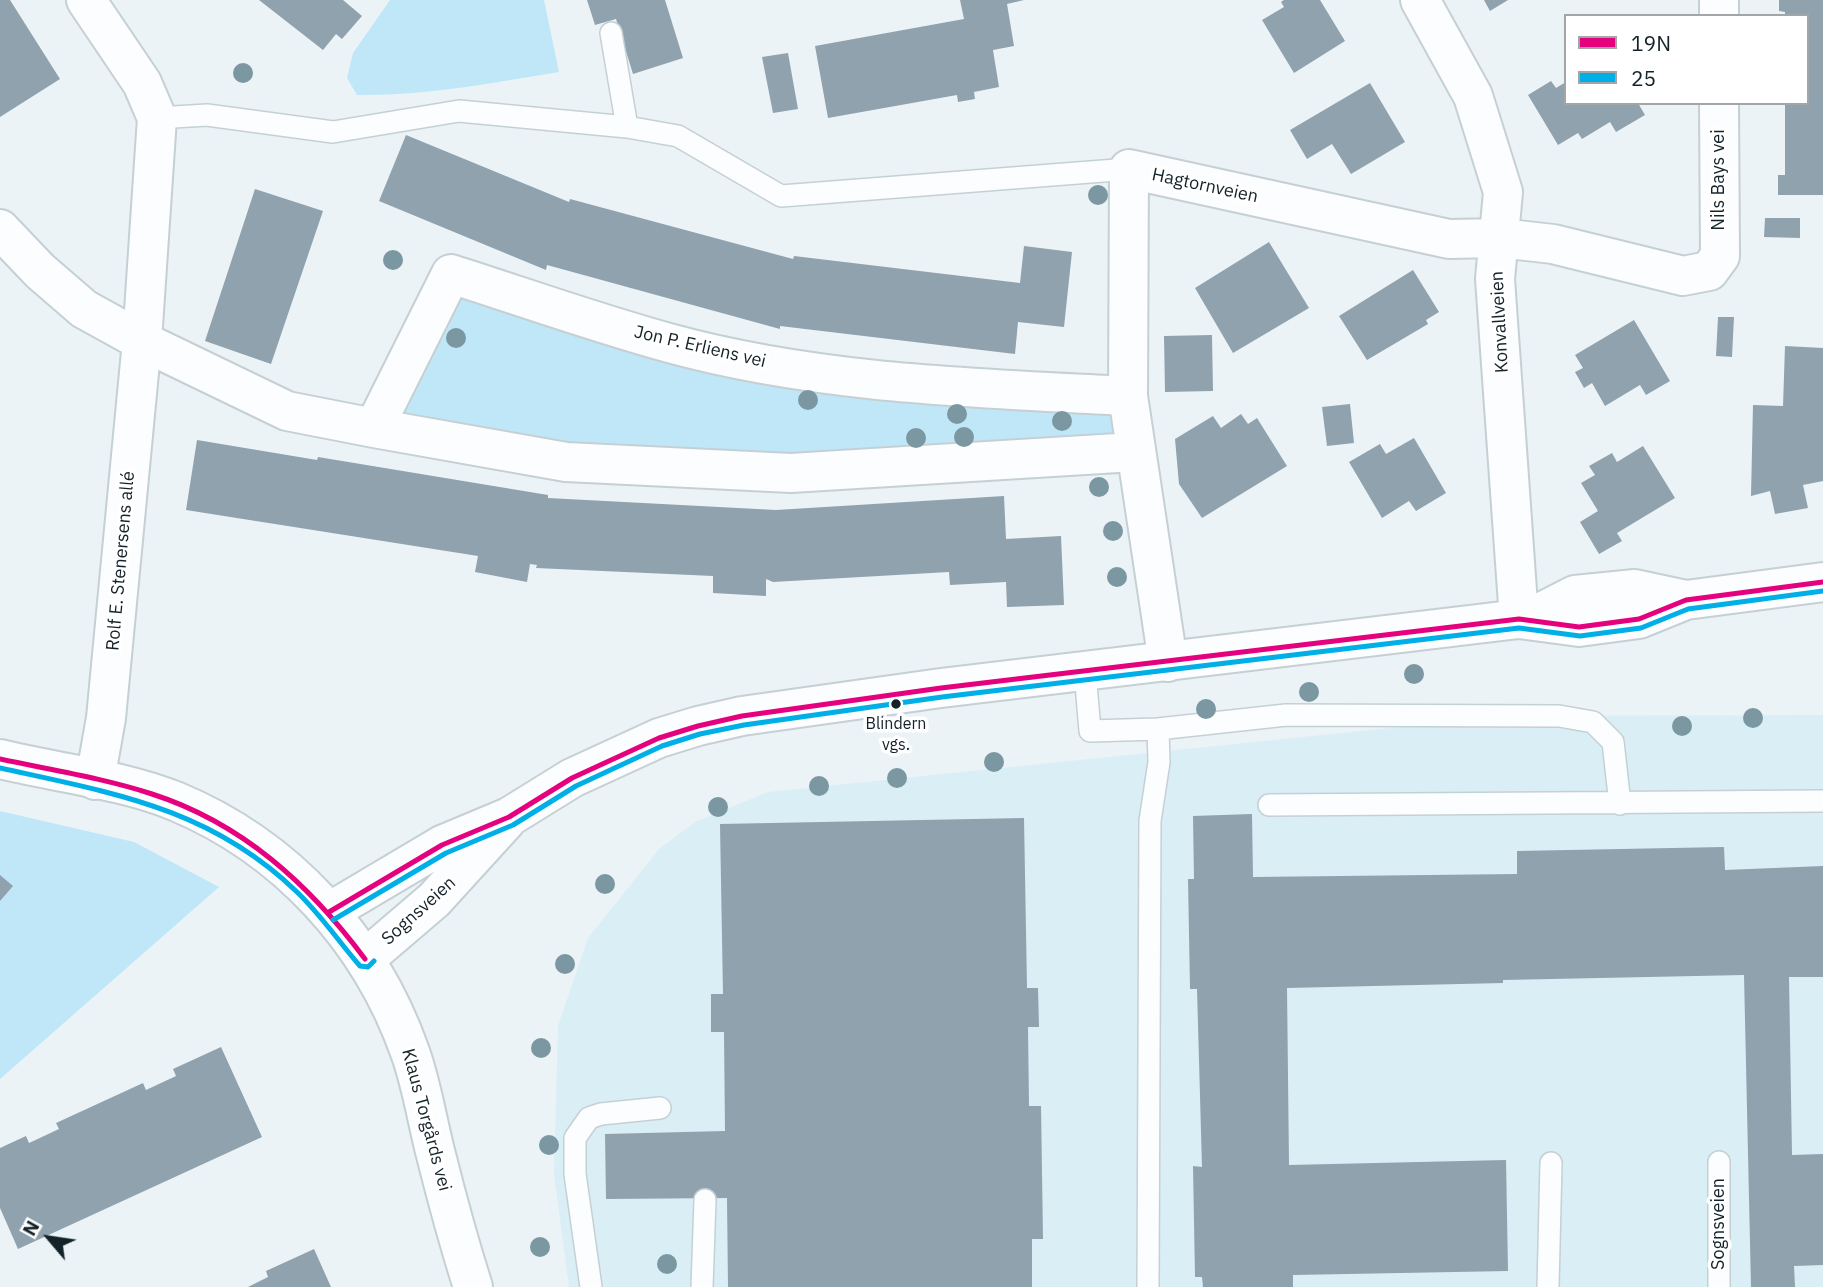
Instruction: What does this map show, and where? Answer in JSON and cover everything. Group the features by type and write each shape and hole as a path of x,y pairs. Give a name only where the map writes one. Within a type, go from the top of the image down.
{"street":[{"name":"Rolf E. Stenersens allé","path":"86,0 142,83 157,118 142,341 106,718 95,780"},
{"name":"Konvallveien","path":"1420,0 1473,96 1503,191 1495,279 1525,619"},
{"name":"Nils Bays vei","path":"1719,105 1720,256"},
{"name":"Hagtornveien","path":"1168,662 1134,452 1128,396 1129,169 1449,239 1500,238 1553,244 1683,276 1709,271 1720,256"},
{"path":"0,229 40,271 85,309 142,341 287,411 566,462 791,473 1134,452"},
{"name":"Jon P. Erliens vei","path":"374,428 451,274 670,344 794,369 918,385 1128,396"},
{"name":"Sognsveien","path":"329,912 442,845 509,817 572,778 659,738 698,726 804,707 1525,619 1576,596 1635,589 1686,600 1823,582"},
{"name":"Sognsveien","path":"0,759 174,801 247,839 277,862 329,912 365,959 464,871 509,817"},
{"name":"Klaus Torgårds vei","path":"365,959 388,999 411,1054 451,1214 473,1287"}],"lane":[{"path":"611,33 627,127"},
{"path":"157,118 206,115 333,132 459,111 627,127 678,136 781,196 1129,169"},
{"path":"1085,672 1090,731 1158,729 1286,715 1559,716 1593,722 1613,742 1620,804"},
{"path":"1148,1287 1150,821 1159,762 1158,729"},
{"path":"1269,805 1823,801"},
{"path":"591,1287 575,1174 575,1138 589,1118 601,1114 660,1108"},
{"name":"Sognsveien","path":"1719,1161 1719,1287"},
{"path":"1548,1287 1551,1163"},
{"path":"702,1287 705,1200"}],"shaded area":[{"path":"390,0 544,0 559,72 433,91 357,95 347,78 353,53"},
{"path":"451,274 670,344 1128,396 1134,452 791,473 374,428"},
{"path":"1823,715 1823,1287 569,1287 554,1174 558,1026 588,938 659,849 695,822 768,792 1507,716"},
{"path":"0,811 134,842 219,887 0,1079"}],"building":[{"path":"0,0 10,0 60,79 0,117"},
{"path":"259,0 343,0 362,16 342,39 336,34 323,50"},
{"path":"587,0 665,0 683,58 633,74 616,19 595,25"},
{"path":"960,0 1024,0 1007,4 1014,46 993,50 999,87 974,92 975,99 958,102 957,95 828,118 815,46 964,19"},
{"path":"1320,0 1345,41 1294,73 1262,20 1284,7 1281,2"},
{"path":"1484,0 1508,0 1490,11"},
{"path":"1779,0 1823,0 1823,195 1778,195 1778,175 1785,175 1785,105 1809,105 1809,14 1785,14 1779,11"},
{"path":"788,53 798,109 773,113 762,57"},
{"path":"1551,81 1556,88 1564,83 1564,105 1639,105 1645,115 1616,132 1610,122 1582,139 1578,133 1558,145 1528,95"},
{"path":"1370,83 1405,142 1351,174 1332,144 1307,159 1290,130"},
{"path":"406,135 569,202 570,199 793,259 794,256 1020,283 1024,246 1072,252 1064,327 1018,322 1015,354 780,326 780,329 547,265 546,270 379,201"},
{"path":"255,189 323,211 271,364 205,341"},
{"path":"1765,218 1800,218 1800,238 1764,237"},
{"path":"1269,242 1309,308 1233,353 1195,288"},
{"path":"1413,270 1439,312 1426,320 1428,324 1367,360 1339,316"},
{"path":"1718,317 1734,317 1732,357 1716,356"},
{"path":"1634,320 1670,381 1646,395 1640,385 1605,406 1592,383 1584,388 1575,372 1583,368 1575,355"},
{"path":"1212,335 1213,391 1165,392 1164,336"},
{"path":"1785,346 1823,348 1823,481 1803,485 1808,508 1775,514 1770,491 1751,496 1753,405 1783,406"},
{"path":"1350,404 1354,443 1327,446 1322,407"},
{"path":"1241,414 1248,424 1257,418 1287,466 1202,518 1179,484 1175,439 1213,416 1221,428"},
{"path":"1414,438 1446,493 1416,511 1409,501 1382,518 1349,462 1380,444 1386,454"},
{"path":"197,440 548,495 548,498 776,510 1004,496 1006,539 1061,536 1064,605 1007,607 1006,582 950,585 949,572 773,582 766,579 766,596 713,593 713,576 536,568 537,565 530,564 527,582 475,572 478,556 186,510"},
{"path":"1643,446 1675,498 1617,533 1622,541 1599,554 1580,522 1598,511 1581,483 1595,475 1589,466 1612,453 1617,462"},
{"path":"1252,814 1253,877 1517,874 1517,851 1724,847 1725,870 1823,866 1823,977 1789,977 1792,1155 1823,1154 1823,1265 1794,1266 1795,1287 1751,1287 1744,975 1503,980 1503,983 1287,988 1289,1165 1506,1160 1508,1271 1293,1275 1293,1287 1203,1287 1202,1277 1195,1277 1193,1166 1202,1167 1197,989 1190,989 1188,879 1194,879 1193,816"},
{"path":"1024,818 1027,988 1038,988 1039,1027 1028,1027 1029,1106 1041,1106 1043,1239 1032,1239 1032,1287 728,1287 727,1198 606,1199 605,1134 725,1131 724,1032 711,1032 711,994 723,994 720,824"},
{"path":"0,875 13,886 0,901"},
{"path":"221,1047 262,1137 18,1249 0,1208 0,1148 26,1136 29,1143 59,1129 56,1123 143,1083 146,1090 176,1076 173,1069"},
{"path":"314,1249 331,1287 248,1287 268,1277 266,1271"}],"transit line":[{"name":"19N","path":"329,912 442,845 509,817 572,778 659,738 742,716 941,688 1519,619 1579,627 1639,619 1686,600 1823,582"},
{"name":"25","path":"333,920 446,853 513,825 576,786 662,746 700,734 744,725 942,697 1519,628 1580,636 1641,628 1688,609 1823,591"},
{"name":"19N","path":"0,759 133,788 185,806 215,821 244,839 297,881 365,959"},
{"name":"25","path":"0,768 121,796 195,822 264,864 297,892 360,966 368,967 374,961"}],"place":[{"name":"Blindern vgs.","path":"896,704"}]}
